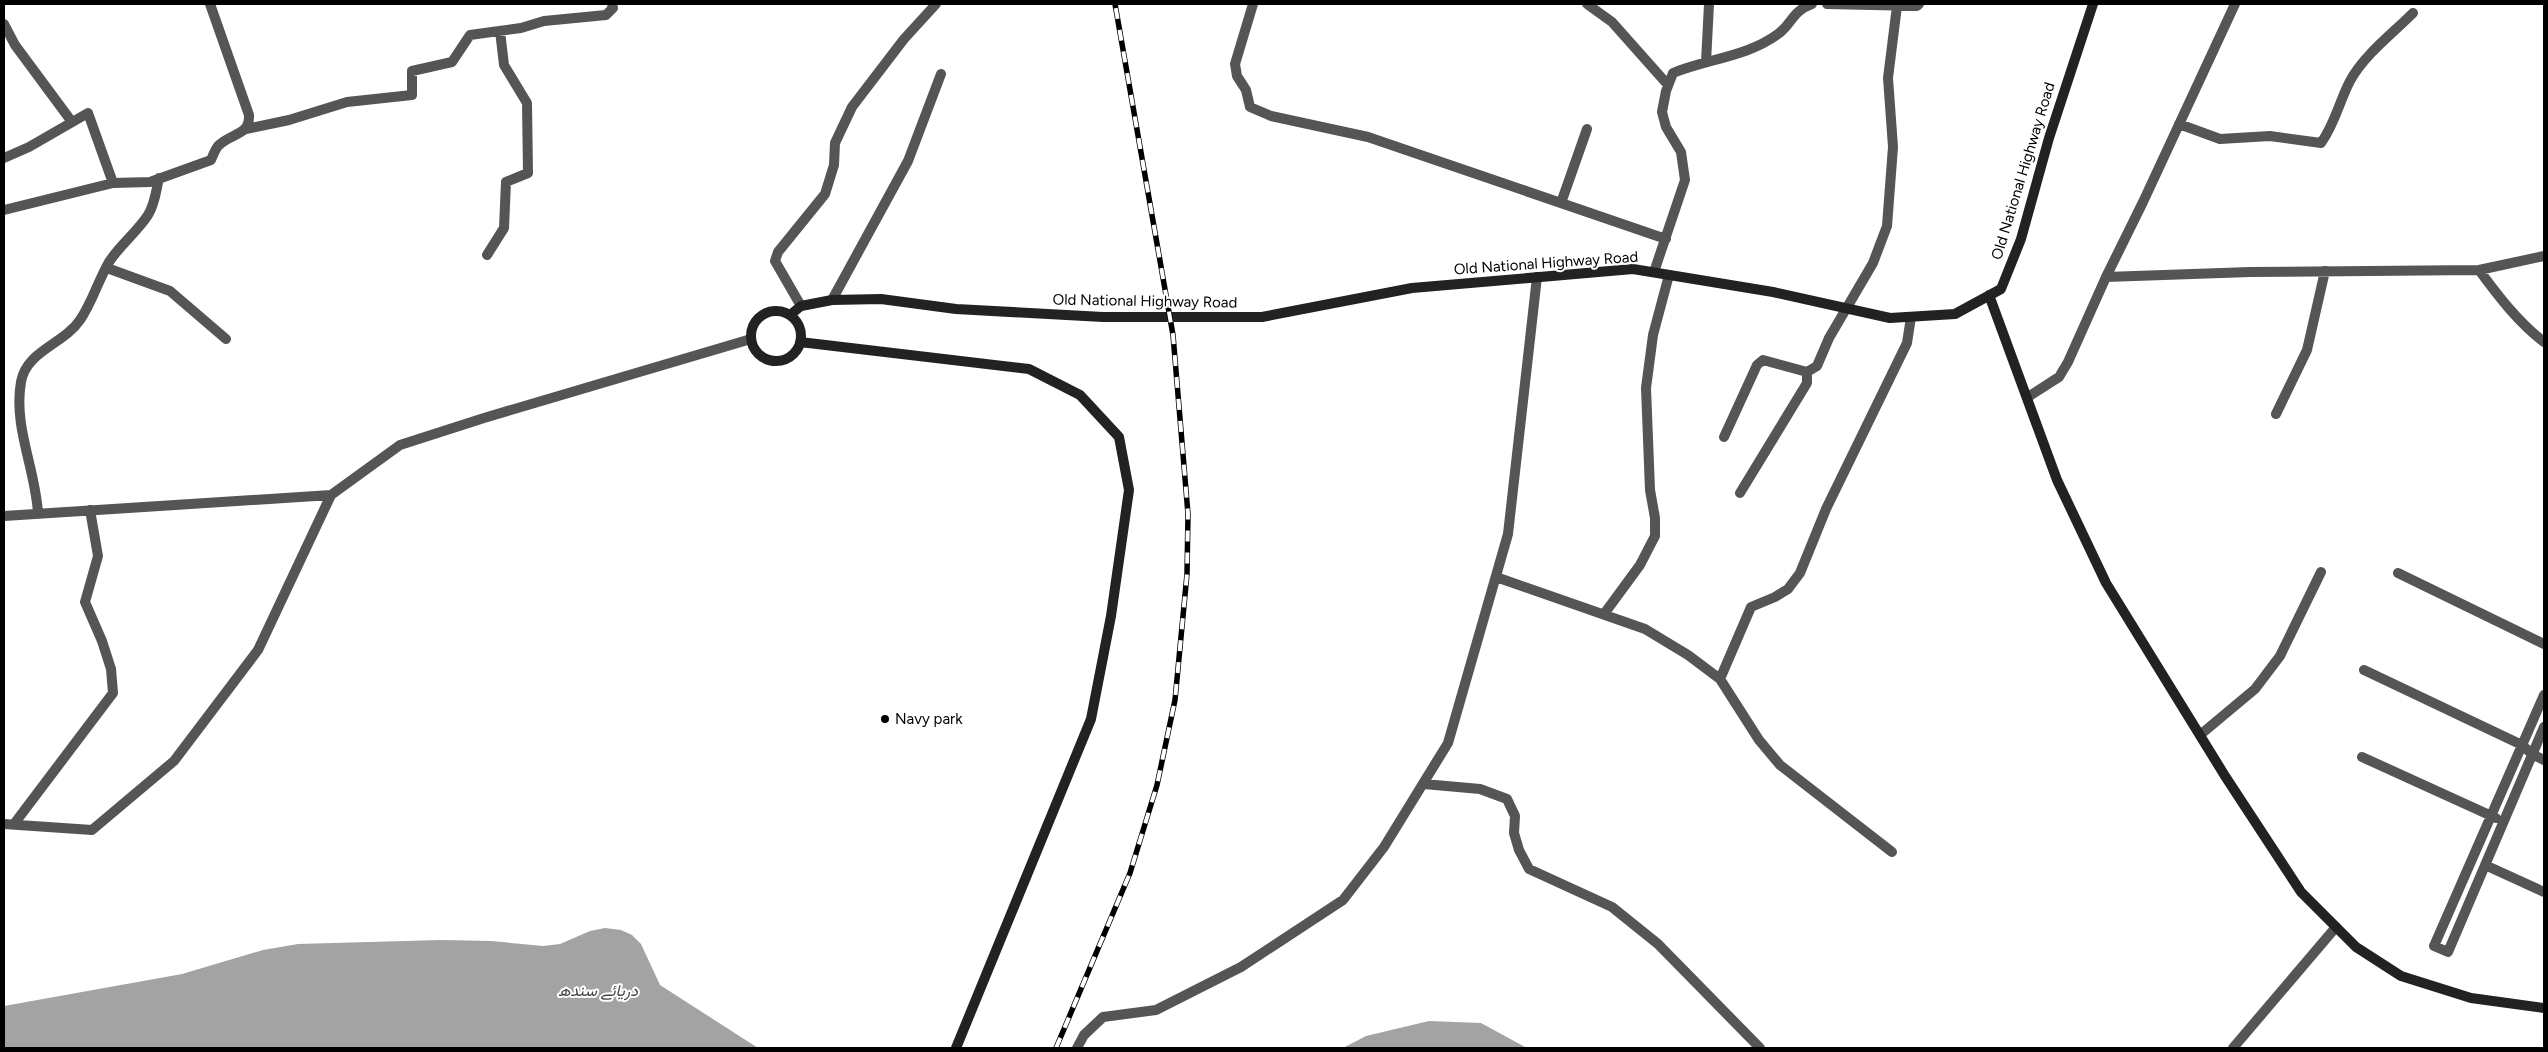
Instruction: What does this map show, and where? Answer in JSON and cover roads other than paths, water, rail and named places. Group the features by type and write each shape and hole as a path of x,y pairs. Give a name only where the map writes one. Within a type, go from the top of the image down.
{"main road":[{"name":"Old National Highway Road","path":"790,315 801,306 832,300 881,299 956,309 1103,317 1246,318 1270,316 1412,288 1633,269 1773,292 1890,318 1954,314 2001,288 2021,239 2048,138 2092,4"},
{"path":"1989,295 2057,480 2106,583 2200,735 2301,892 2356,947 2401,976 2471,998 2544,1008"},
{"path":"774,311 790,315 797,322 800,332 800,342 796,351 789,357 779,361 769,360 760,356 750,339 754,323 759,316 774,311"},
{"path":"800,342 1029,369 1080,395 1119,437 1129,490 1111,616 1091,719 956,1048"}],"street":[{"path":"210,4 249,114 250,123 246,129"},
{"path":"4,210 113,183 150,182 211,160 219,145 246,129 289,120 347,102 412,95 412,71 452,62 470,35 544,22 606,15 613,8 612,4"},
{"path":"801,306 775,261 778,252 825,194 834,165 834,143 852,107 904,39 936,4"},
{"path":"1253,4 1235,64 1237,76 1246,90 1250,107 1278,118 1368,137 1666,239"},
{"path":"1587,4 1618,28 1668,85"},
{"path":"1706,62 1709,4"},
{"path":"1654,272 1685,180 1681,152 1666,127 1662,112 1672,73 1741,52 1778,34 1800,8 1812,4"},
{"path":"1827,4 1897,6 1917,6 1919,4"},
{"path":"2028,397 2059,377 2068,362 2235,4"},
{"path":"1724,437 1757,365 1763,360 1807,372 1817,366 1829,338 1848,309 1872,263 1887,226 1893,146 1888,78 1897,6"},
{"path":"2179,124 2220,139 2270,136 2321,143 2331,130 2350,81 2360,66 2413,13"},
{"path":"4,24 15,45 72,122"},
{"path":"487,255 504,228 506,182 528,173 527,103 504,65 500,31"},
{"path":"832,300 908,161 941,74"},
{"path":"4,158 28,147 88,113 113,183"},
{"path":"1561,203 1588,130"},
{"path":"38,514 37,493 24,445 20,404 21,380 36,355 68,335 81,320 106,268 148,215 155,200 159,178"},
{"path":"2106,277 2325,271 2480,270 2544,256"},
{"path":"106,268 170,291 226,339"},
{"path":"2480,270 2505,305 2525,328 2544,342"},
{"path":"2276,414 2308,350 2325,271"},
{"path":"1604,614 1640,565 1655,536 1655,518 1650,490 1646,388 1653,335 1670,275"},
{"path":"1077,1048 1084,1035 1103,1017 1156,1010 1240,967 1344,900 1384,847 1424,784 1448,743 1508,534 1537,277"},
{"path":"1720,679 1751,607 1775,598 1788,589 1800,573 1826,509 1907,343 1911,317"},
{"path":"9,824 92,830 174,761 258,650 331,494 400,445 750,339"},
{"path":"1740,493 1807,383 1807,372"},
{"path":"4,516 331,494"},
{"path":"9,824 113,693 111,669 102,641 85,602 98,556 90,510"},
{"path":"2200,735 2255,689 2280,656 2322,572"},
{"path":"2398,573 2544,644"},
{"path":"1496,576 1645,629 1688,656 1720,679 1759,740 1780,764 1892,852"},
{"path":"2364,670 2522,745 2532,754 2544,760"},
{"path":"2544,695 2434,946 2448,952 2544,727"},
{"path":"2362,757 2503,822"},
{"path":"1424,784 1480,789 1506,799 1515,816 1514,833 1519,850 1529,869 1612,907 1658,944 1760,1048"},
{"path":"2485,865 2544,892"},
{"path":"2233,1048 2287,988 2336,927"}],"water":[{"name":"دریائے سندھ","path":"605,928 621,930 632,935 641,944 660,985 758,1048 4,1048 4,1006 182,974 263,950 298,944 441,940 491,941 543,946 560,944 590,931"},
{"path":"1429,1021 1481,1023 1527,1048 1343,1048 1366,1036"}],"railway":[{"path":"1056,1048 1130,873 1157,785 1175,700 1187,574 1188,514 1173,335 1115,4"}],"place":[{"name":"Navy park","path":"885,719"}]}
